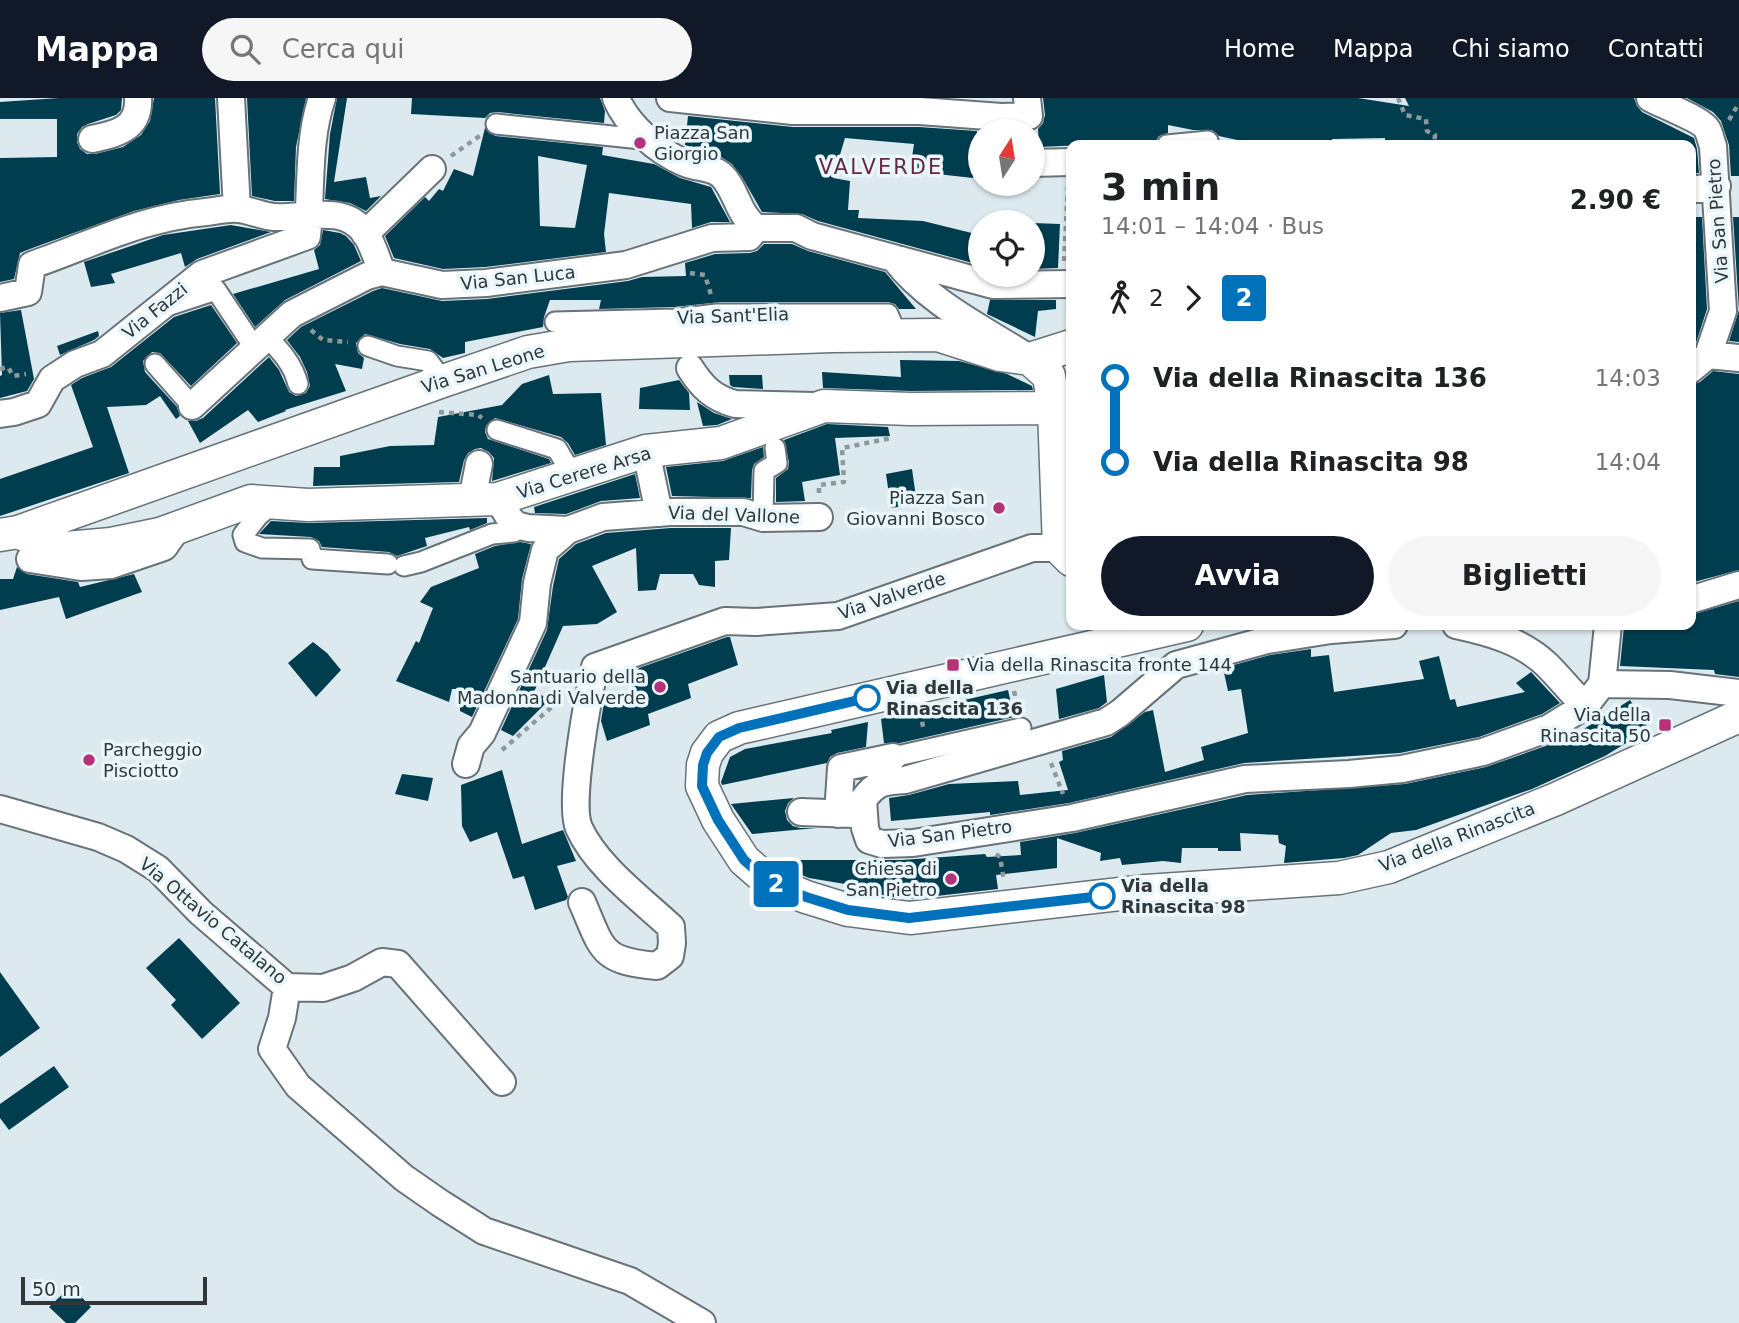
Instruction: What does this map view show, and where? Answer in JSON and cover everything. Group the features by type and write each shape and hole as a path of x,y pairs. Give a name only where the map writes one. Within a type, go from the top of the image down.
{"street":[{"path":"92,139 119,134 139,108 138,98"},
{"path":"231,98 237,209"},
{"path":"309,215 310,164 317,113 322,98"},
{"path":"616,98 623,115 651,140 687,164 714,170 725,178 746,219 757,229 796,228 812,236 993,285 1066,284"},
{"path":"670,98 793,111 920,111 1001,117 1029,115"},
{"name":"Via San Pietro","path":"1650,98 1701,121 1708,130 1713,146 1723,311 1699,362"},
{"path":"496,124 651,140"},
{"path":"1045,166 1066,170"},
{"path":"365,234 432,169"},
{"path":"1696,189 1717,186"},
{"path":"0,298 28,292 32,265 65,254 101,237 174,215 237,209 274,217 342,217 355,223 365,234 382,272 367,276 292,314 192,406 155,364"},
{"name":"Via Fazzi","path":"0,414 38,404 52,379 75,364 102,355 202,274 307,236 309,215"},
{"name":"Via San Luca","path":"382,272 442,285 486,283 626,265 712,238 749,237 757,229"},
{"name":"Via Valverde","path":"582,902 598,941 608,954 640,964 657,966 670,956 671,928 595,855 578,827 574,803 589,692 595,667 725,621 756,622 838,616 1032,548 1065,554 1054,408 1049,376 1030,359 945,304 915,281 894,258"},
{"path":"159,308 216,290 260,342 282,353 295,372 298,384"},
{"name":"Via Sant'Elia","path":"555,322 675,319 717,314 888,314 897,335"},
{"name":"Via San Leone","path":"16,542 434,384 528,352 569,345 937,335 1000,355 1030,359"},
{"path":"368,346 397,356 428,361 434,384"},
{"path":"1030,359 1066,348"},
{"path":"1699,362 1739,358"},
{"path":"690,368 708,391 723,401 735,404 824,406"},
{"name":"Via Cerere Arsa","path":"16,542 41,542 66,548 111,544 160,534 251,501 308,505 485,499 646,451 774,436 824,406 911,409 1054,408"},
{"path":"497,430 557,449 572,474"},
{"path":"762,519 764,471 777,463 774,436"},
{"path":"646,451 659,513"},
{"path":"276,501 258,516 243,535 246,542 262,548 310,549 312,559 396,565 421,562 492,534 514,532 516,525 485,499 479,464"},
{"name":"Via del Vallone","path":"466,764 471,746 482,733 533,623 537,583 545,550 568,530 603,517 659,513 743,512 762,519 819,517"},
{"name":"Via del Vallone","path":"516,525 568,530"},
{"path":"1696,598 1739,585"},
{"name":"Via della Rinascita","path":"1165,630 739,728 719,737 707,753 703,765 702,786 718,820 744,860 768,881 848,910 909,918 1146,891 1339,878 1389,867 1556,799 1739,716"},
{"path":"851,814 841,768 1106,722 1176,665 1267,640 1331,630"},
{"path":"1476,630 1503,637 1522,647 1546,664 1585,706"},
{"path":"1607,630 1602,684 1670,685 1739,693"},
{"name":"Via San Pietro","path":"851,814 869,840 882,844 913,843 1072,818 1245,779 1349,775 1402,769 1483,752 1549,728 1585,706 1602,684"},
{"path":"851,814 872,786 905,779 1024,736"},
{"name":"Via Ottavio Catalano","path":"0,809 98,837 126,849 158,869 201,913 287,986 323,988 353,978 382,962 398,964 502,1082"},
{"path":"801,812 851,814"},
{"path":"287,986 282,1018 272,1049 298,1086 404,1178 484,1231 630,1281 702,1323"}],"path":[{"path":"1398,98 1405,115 1426,119 1427,131 1435,135 1434,140"},
{"path":"432,169 496,124"},
{"path":"686,272 705,275 717,314"},
{"path":"292,314 323,340 368,346"},
{"path":"434,384 440,413 478,415 497,430"},
{"path":"819,517 819,485 844,482 842,448 895,437 911,424 911,409"},
{"path":"1009,666 1030,761 1047,754 1072,818"},
{"path":"466,764 481,763 509,746 553,706 577,693 589,692"},
{"path":"972,833 984,848 1000,857 1004,888 1023,886 1035,903"}],"building":[{"path":"122,98 121,110 116,115 88,124 77,134 80,149 87,154 95,154 123,147 141,135 150,121 154,98 215,98 220,194 134,211 27,250 20,253 14,279 0,282 0,158 57,157 57,119 0,119 0,102"},
{"path":"247,98 306,98 296,147 294,201 275,201 252,196"},
{"path":"337,98 347,98 334,182 366,177 370,198 381,196 366,211 350,203 325,199 330,134"},
{"path":"412,98 600,98 605,111 604,123 497,112 490,113 485,118 411,114"},
{"path":"1043,98 1358,98 1409,106 1405,98 1634,98 1642,112 1695,140 1237,140 1219,136 1212,130 1193,130 1168,125 1168,133 1156,140 1066,140 1066,146 1045,147"},
{"path":"1687,98 1739,98 1739,176 1731,176 1729,145 1721,121 1713,112"},
{"path":"688,116 793,127 919,127 968,130 968,177 910,171 914,144 845,138 833,178 850,181 848,210 859,210 858,218 923,221 968,232 968,262 818,221 802,214 762,212 732,164 718,155 685,145"},
{"path":"485,128 495,136 603,147 602,155 654,164 680,178 711,187 730,222 711,222 692,228 691,204 609,193 604,234 606,252 485,267 443,269 394,258 385,236 425,197 429,201 439,189 443,191 454,169 473,176","holes":["538,156 587,165 575,228 540,226"]},
{"path":"1696,145 1699,173 1696,173"},
{"path":"1696,217 1702,217 1707,309 1696,343"},
{"path":"1733,217 1739,217 1739,310"},
{"path":"1045,223 1060,224 1058,268 1045,268"},
{"path":"231,225 271,232 197,259 185,267 181,253 111,274 115,283 91,287 84,262 163,235"},
{"path":"323,230 346,236 354,245 361,261 285,300 255,327 233,294 319,269 314,250 320,245"},
{"path":"764,244 792,244 885,272 916,309 899,309 888,302 721,302 674,307 599,309 601,300 550,300 543,327 465,342 465,353 443,358 430,349 365,334 356,343 358,353 364,358 362,369 335,364 346,391 285,410 258,422 248,410 200,443 188,421 203,418 269,357 279,370 289,392 296,396 306,393 310,386 307,372 287,340 301,327 382,288 442,301 487,299 642,277 686,276 685,263 715,254 750,253 757,251"},
{"path":"990,300 1056,300 1056,309 1038,311 1035,337 987,314"},
{"path":"211,305 237,343 191,386 160,353 152,352 143,361 145,372 177,407 180,416 176,419 160,396 146,405 107,407 129,473 0,516 0,479 93,447 71,385 111,367 174,317"},
{"path":"21,310 34,379 27,391 0,398 0,313"},
{"path":"1739,310 1739,342 1729,341"},
{"path":"98,331 99,336 94,340 60,355 57,346"},
{"path":"900,360 959,361 1007,374 1032,386 1033,390 911,391 823,388 822,372 901,377"},
{"path":"1713,371 1739,374 1739,570 1696,581 1696,383"},
{"path":"549,375 553,394 601,393 606,445 575,455 561,437 495,418 486,426 488,439 549,459 551,463 492,481 494,458 481,448 468,453 459,482 313,486 314,467 340,467 340,456 390,446 434,445 438,417 502,405 522,384"},
{"path":"729,375 762,375 763,389 733,387 730,385"},
{"path":"679,380 689,393 690,410 639,409 640,388"},
{"path":"697,402 714,413 732,419 717,425 703,426"},
{"path":"827,424 888,427 890,436 835,438 840,475 802,482 805,501 776,502 776,478 788,469 789,462 784,440"},
{"path":"763,447 764,457 754,464 752,470 751,498 672,496 666,467 723,461"},
{"path":"912,469 917,504 891,508 886,474"},
{"path":"635,474 640,498 601,501 566,514 535,513 534,507"},
{"path":"487,518 487,523 470,530 469,527 425,538 427,546 397,556 389,552 322,547 319,541 311,537 259,534 271,521 309,523"},
{"path":"671,528 731,528 729,560 715,561 715,587 699,585 693,574 660,574 656,590 638,591 636,548 592,566 617,612 597,624 563,626 534,692 550,699 513,736 501,730 547,630 559,559 576,544 606,533"},
{"path":"520,542 531,544 522,579 518,619 472,717 460,711 460,689 452,689 449,702 396,681 416,641 419,643 433,608 420,602 431,587 479,568 475,554 495,546"},
{"path":"17,567 27,574 78,582 80,587 134,574 142,592 66,619 59,597 0,610 0,579 13,579"},
{"path":"1739,601 1739,677 1715,674 1714,670 1620,666 1624,630 1696,630 1696,613"},
{"name":"Santuario della Madonna di Valverde","path":"730,637 738,665 688,684 691,698 648,714 650,725 607,741 601,721 604,702 632,691 632,680 639,668"},
{"path":"313,642 327,653 341,670 316,697 288,663"},
{"path":"1311,649 1311,657 1329,655 1334,692 1424,679 1419,661 1439,656 1450,700 1455,699 1457,707 1525,692 1516,683 1531,672 1560,703 1542,714 1479,737 1400,753 1244,763 1069,803 990,815 990,812 891,821 889,798 949,784 1018,781 1020,795 1068,790 1059,762 1063,760 1062,751 1111,737 1145,712 1153,710 1165,772 1204,760 1201,747 1248,733 1241,689 1228,691 1223,668 1270,655"},
{"path":"1104,675 1107,702 1099,708 1059,719 1056,689"},
{"path":"1008,690 1014,717 900,743 884,743 881,719"},
{"path":"1630,700 1649,729 1605,756 1532,789 1416,830 1391,833 1358,855 1344,858 1284,863 1286,846 1279,843 1278,835 1240,833 1241,851 1182,848 1181,863 1163,861 1122,865 1120,858 1100,861 1101,853 1057,838 1057,868 996,875 998,889 910,899 809,878 772,860 902,860 985,854 987,857 1021,855 1020,842 1075,833 1247,795 1405,784 1486,767 1554,743 1578,729 1579,732"},
{"path":"868,722 866,747 837,753 830,757 827,763 722,785 730,757 745,749 832,733 831,730"},
{"path":"502,770 522,844 563,830 576,861 557,866 568,897 566,900 535,910 524,876 513,879 497,832 470,842 462,826 461,785"},
{"path":"402,774 433,778 428,801 395,794"},
{"path":"794,798 785,811 787,820 800,828 816,828 752,834 731,804"},
{"path":"179,938 240,1003 202,1039 171,1005 176,1000 146,968"},
{"path":"0,972 40,1028 0,1057"},
{"path":"54,1066 69,1087 9,1130 0,1118 0,1104"},
{"path":"71,1286 91,1307 75,1323 66,1323 49,1307"}],"bus line":[{"name":"2","path":"867,698 739,728 719,737 707,753 703,765 702,786 718,820 744,860 768,881 848,910 909,918 1102,896"}],"place":[{"name":"Piazza San Giorgio","path":"640,143"},
{"name":"Piazza San Giovanni Bosco","path":"999,508"},
{"name":"Via della Rinascita fronte 144","path":"953,665"},
{"name":"Santuario della Madonna di Valverde","path":"660,687"},
{"name":"Via della Rinascita 136","path":"867,698"},
{"name":"Via della Rinascita 50","path":"1665,725"},
{"name":"Parcheggio Pisciotto","path":"89,760"},
{"name":"Chiesa di San Pietro","path":"951,879"},
{"name":"Via della Rinascita 98","path":"1102,896"}],"district":[{"name":"VALVERDE","path":"881,167"}]}
